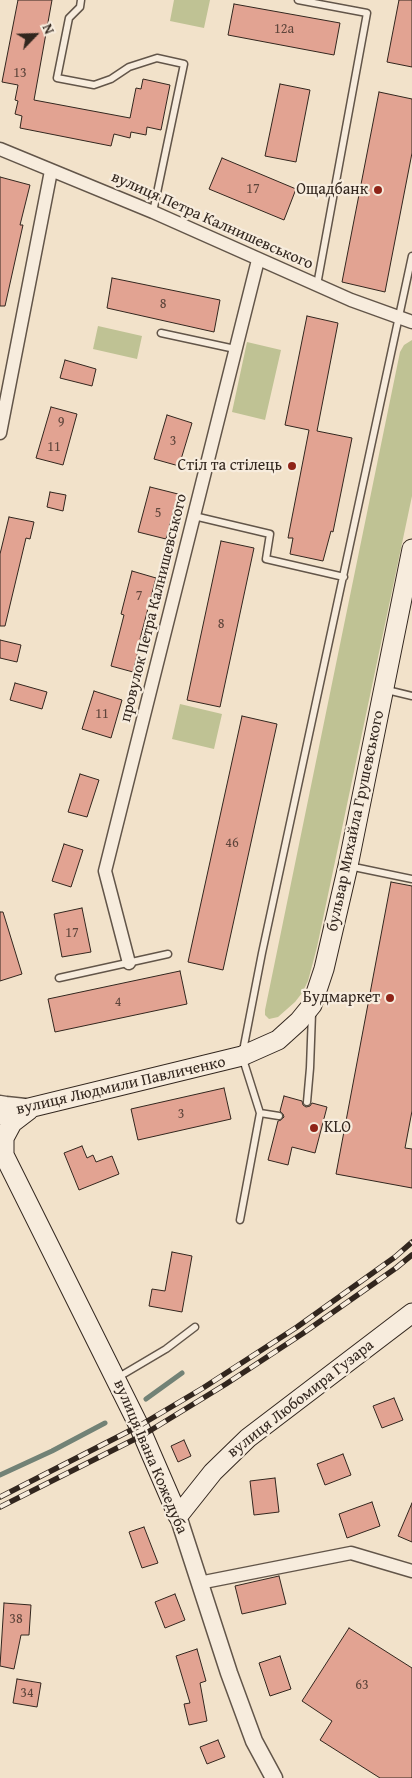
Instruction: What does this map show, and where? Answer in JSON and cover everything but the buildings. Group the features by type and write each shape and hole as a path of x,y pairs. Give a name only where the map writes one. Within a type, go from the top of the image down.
{"main road":[{"name":"бульвар Михайла Грушевського","path":"242,1056 278,1040 300,1021 312,1005 324,969 348,866 412,549"},
{"name":"вулиця Людмили Павличенко","path":"0,1115 242,1056"},
{"path":"1,1151 4,1138 12,1123 32,1107"},
{"name":"вулиця Івана Кожедуба","path":"1,1151 116,1378 178,1516"},
{"name":"вулиця Любомира Гузара","path":"178,1516 213,1472 248,1438 412,1313"}],"street":[{"name":"вулиця Петра Калнишевського","path":"0,149 153,212 317,285 406,320"},
{"path":"0,433 52,171"},
{"name":"провулок Петра Калнишевського","path":"129,963 105,871 258,260"},
{"path":"0,1104 32,1107"},
{"name":"вулиця Івана Кожедуба","path":"178,1516 199,1583 254,1741 274,1778"},
{"path":"199,1583 350,1554 412,1571"}],"lane":[{"path":"82,0 80,7 69,18 57,78 94,85 111,79 129,67 156,58 184,64 153,212"},
{"path":"298,0 367,13 317,285"},
{"path":"240,1220 260,1113 242,1056 262,953 344,577 406,320 412,256"},
{"path":"160,333 235,349"},
{"path":"194,516 270,534 266,560 344,577"},
{"path":"383,689 412,696"},
{"path":"348,866 412,879"},
{"path":"59,978 168,954"},
{"path":"307,1102 312,1005"},
{"path":"260,1113 279,1116"},
{"path":"116,1378 166,1349 195,1327"}],"green space":[{"path":"174,0 210,0 204,28 170,21"},
{"path":"98,326 142,336 137,359 93,349"},
{"path":"412,340 412,496 317,947 308,981 295,1002 278,1017 269,1019 265,1015 265,1010 400,352 404,345"},
{"path":"247,342 281,350 265,420 232,412"},
{"path":"180,704 222,714 214,749 172,739"}],"waterway":[{"path":"146,1399 182,1373"},
{"path":"0,1475 52,1451 105,1423"}],"railway":[{"path":"0,1497 139,1426 203,1388 297,1327 395,1257 412,1242"},
{"path":"0,1507 143,1435 302,1334 412,1255"}],"place":[{"name":"Ощадбанк","path":"378,190"},
{"name":"Стіл та стілець","path":"292,466"},
{"name":"Будмаркет","path":"390,998"},
{"name":"KLO","path":"314,1128"}]}
